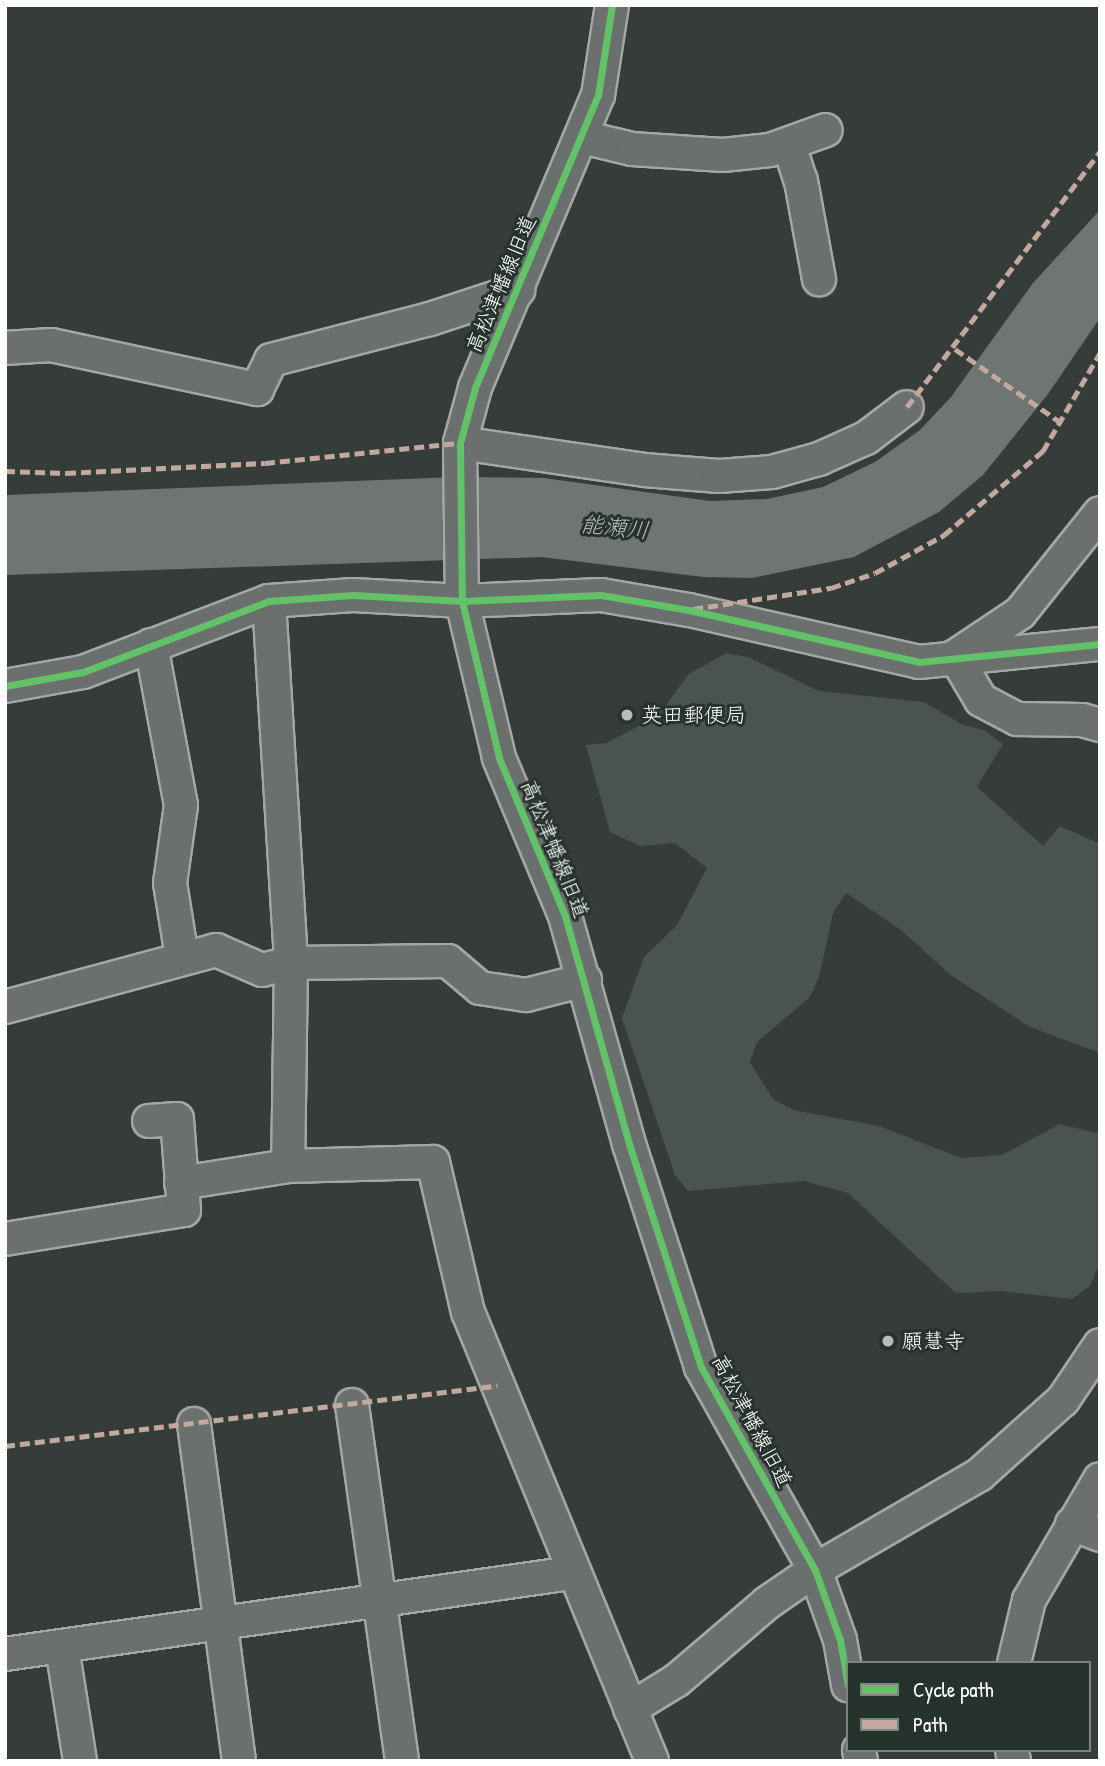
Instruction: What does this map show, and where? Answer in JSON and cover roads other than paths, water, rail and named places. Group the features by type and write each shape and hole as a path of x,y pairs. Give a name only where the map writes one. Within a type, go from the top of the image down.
{"street":[{"name":"高松津幡線旧道","path":"612,5 598,95 475,388 459,452 461,588 499,758 565,916 629,1144 701,1367 815,1570 840,1640 846,1674"},
{"path":"582,137 632,149 723,155 789,145 826,131"},
{"path":"789,145 801,181 819,279"},
{"path":"5,348 51,345 257,390 271,359 430,319 518,290"},
{"path":"459,452 719,476 772,472 819,459 866,438 907,407"},
{"path":"956,656 1020,613 1100,513"},
{"path":"5,686 83,672 269,601 461,588 601,595 689,610 919,662 956,656 1100,644"},
{"path":"269,601 291,963 288,1166"},
{"path":"151,645 181,805 170,883 182,957"},
{"path":"956,656 981,699 1017,719 1082,720 1100,725"},
{"path":"5,1007 164,966 182,957 216,950 262,970 291,963 448,961 480,988 526,995 585,980"},
{"path":"5,1239 184,1210 177,1119 149,1121"},
{"path":"181,1183 288,1166 433,1162 468,1312 572,1573 652,1761"},
{"path":"630,1709 677,1680 767,1603 815,1570 979,1475 1018,1444 1063,1400 1100,1345"},
{"path":"352,1405 402,1761"},
{"path":"194,1424 239,1761"},
{"path":"1015,1661 1030,1600 1086,1530 1100,1479"},
{"path":"5,1654 572,1573"},
{"path":"62,1647 80,1761"}],"water":[{"name":"能瀬川","path":"1100,210 1100,318 1048,394 983,475 939,512 854,557 752,578 703,577 542,557 5,575 5,495 455,477 544,478 710,501 767,499 823,487 875,462 920,430 951,397 1033,283"}],"place":[{"name":"英田郵便局","path":"627,715"},
{"name":"願慧寺","path":"888,1341"}]}
